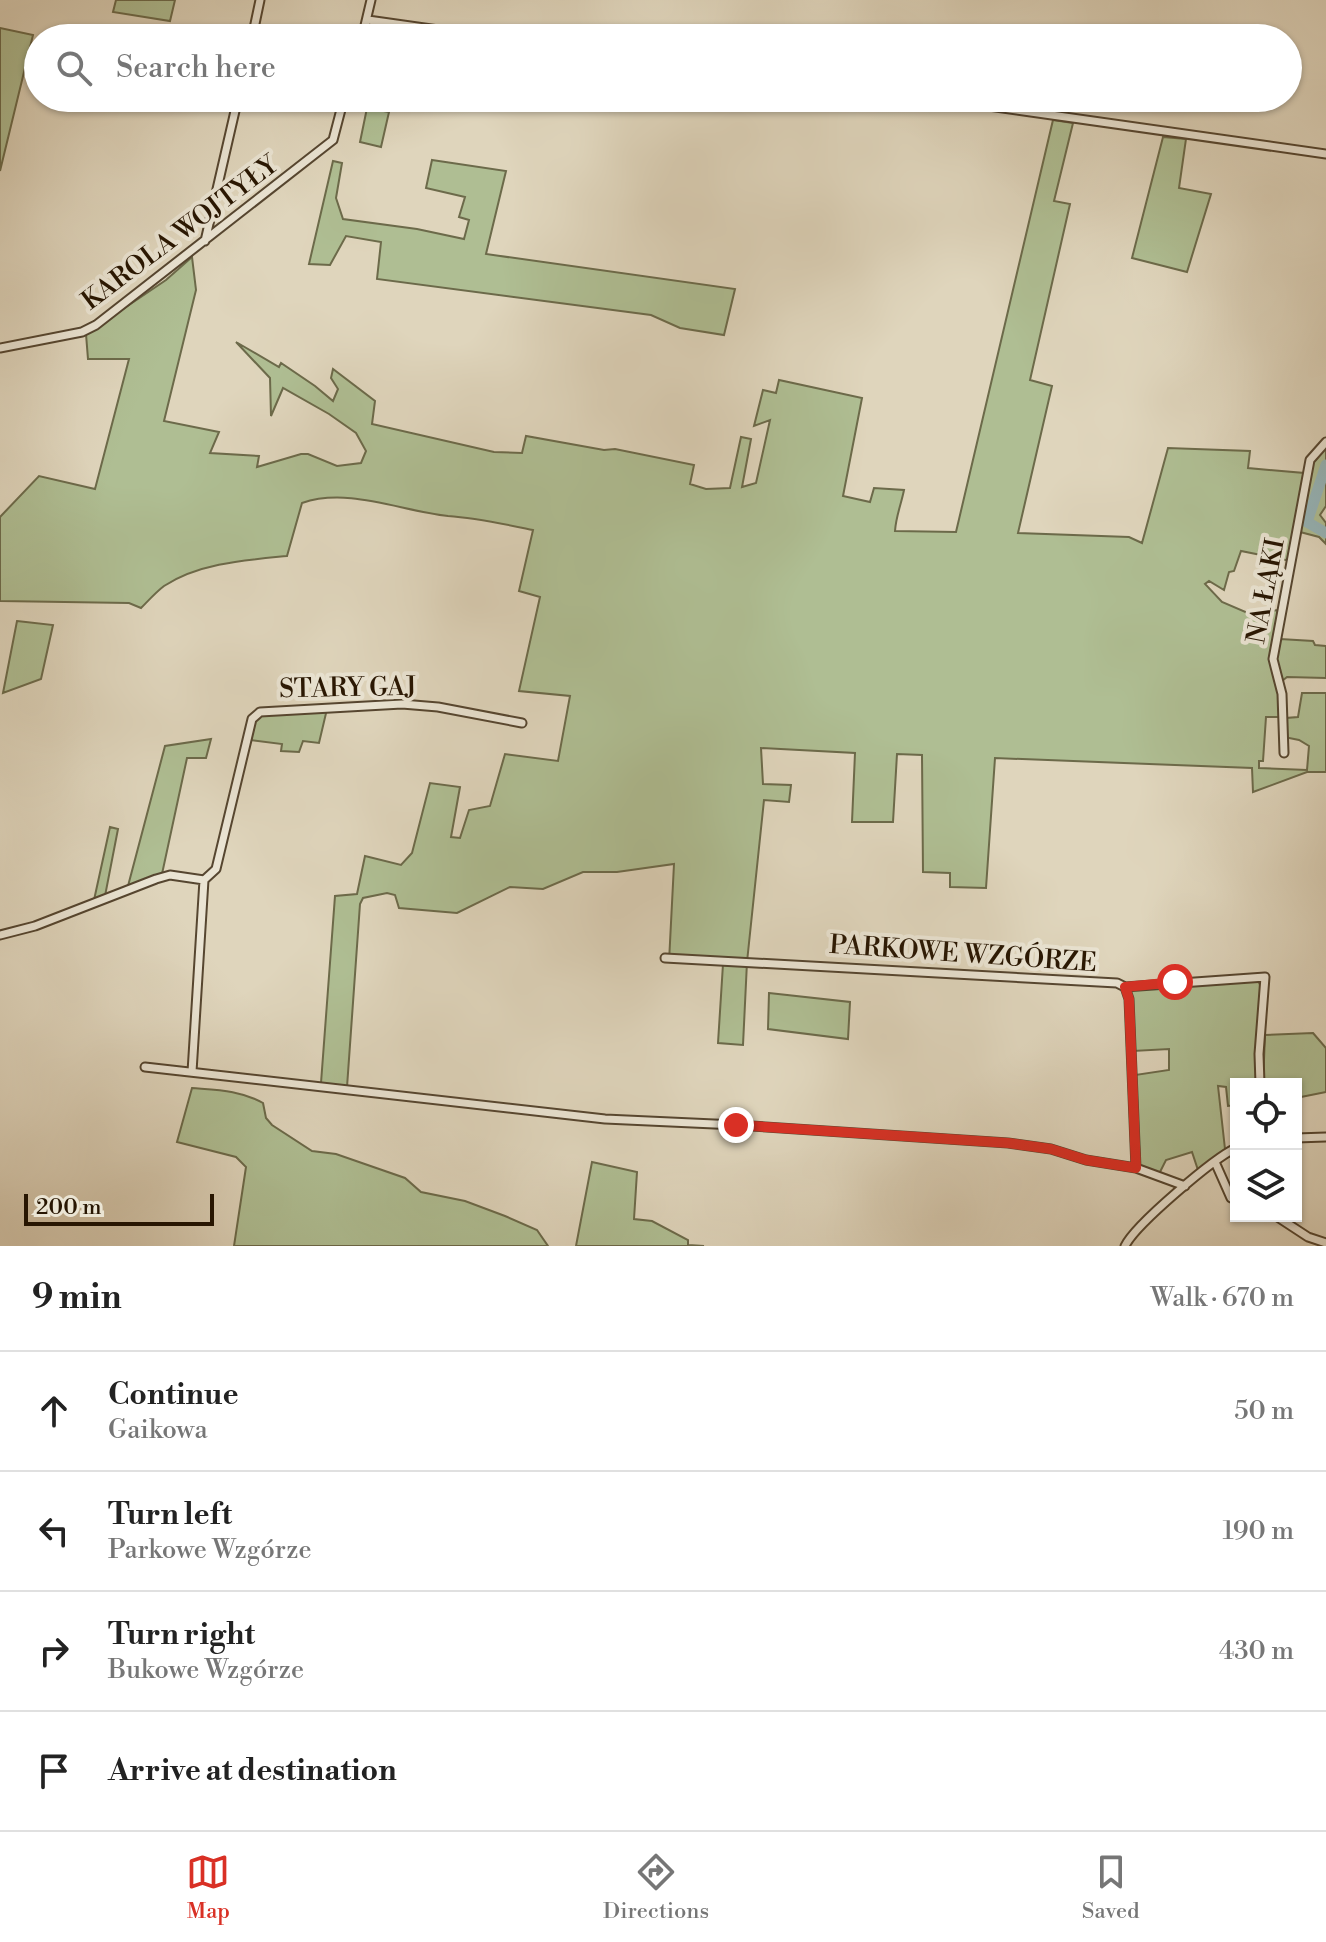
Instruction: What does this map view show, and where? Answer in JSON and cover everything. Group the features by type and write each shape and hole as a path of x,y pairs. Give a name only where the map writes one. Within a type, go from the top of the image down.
{"street":[{"path":"255,24 260,0"},
{"path":"367,24 371,0"},
{"path":"368,20 396,24"},
{"path":"205,241 235,112"},
{"name":"KAROLA WOJTYŁY","path":"0,348 82,332 96,325 333,140 340,112"},
{"path":"1030,112 1326,154"},
{"name":"NA ŁĄKI","path":"1284,753 1282,694 1273,659 1310,460 1326,442"},
{"name":"STARY GAJ","path":"204,880 216,869 252,719 260,712 402,704 438,707 522,723"},
{"path":"0,935 35,926 170,875 204,880 192,1072"},
{"name":"PARKOWE WZGÓRZE","path":"665,958 1117,983 1125,987 1129,999 1136,1168"},
{"path":"1125,987 1265,977 1260,1078"},
{"path":"145,1067 605,1119 1008,1143 1136,1168 1185,1186"},
{"path":"1302,1138 1326,1137"},
{"path":"1125,1246 1135,1230 1185,1186 1233,1150"},
{"path":"1215,1162 1230,1196"},
{"path":"1285,1222 1308,1237 1326,1243"}],"green space":[{"path":"116,0 175,0 170,21 113,12"},
{"path":"0,28 24,33 24,72 0,171"},
{"path":"366,112 389,112 381,147 360,142"},
{"path":"1053,120 1073,123 1054,201 1070,204 1030,380 1052,386 1018,533 1129,537 1142,543 1168,448 1250,451 1248,468 1304,473 1291,561 1241,551 1234,571 1229,572 1224,590 1209,581 1205,584 1222,602 1250,614 1278,610 1270,661 1280,695 1280,717 1266,717 1263,761 1259,761 1259,768 1307,770 1309,746 1284,737 1286,718 1298,717 1302,693 1326,693 1326,772 1307,772 1253,792 1252,768 995,758 986,888 950,887 950,873 923,872 922,755 897,754 893,822 852,822 855,753 761,748 763,784 791,785 789,802 764,800 747,962 743,1045 718,1043 723,964 669,962 674,864 617,872 583,872 543,889 510,887 457,913 399,908 395,895 387,893 363,898 360,904 347,1087 321,1083 335,896 357,894 365,856 401,865 412,853 430,783 460,787 451,837 460,838 469,810 490,806 505,754 558,761 570,696 519,691 540,597 519,591 533,530 356,499 320,499 302,503 287,556 223,564 192,572 164,586 141,608 129,603 0,601 0,517 39,476 95,489 129,359 88,359 86,334 166,280 192,257 196,290 164,421 219,432 210,453 259,456 257,467 301,454 337,466 361,463 366,451 356,433 283,388 271,416 270,378 236,342 279,367 281,363 333,401 338,389 331,378 333,369 375,401 372,424 494,452 522,453 526,436 604,450 615,449 694,465 690,484 706,489 730,488 741,437 751,439 742,487 756,483 770,420 754,426 763,390 776,393 779,380 862,398 843,496 870,502 874,488 904,490 895,531 956,532"},
{"path":"1163,137 1186,139 1179,188 1211,194 1187,272 1132,258"},
{"path":"432,160 506,171 486,254 735,289 724,335 680,328 651,315 377,279 381,242 346,236 330,265 309,264 333,161 342,163 336,198 343,219 464,239 469,220 459,217 465,197 426,188"},
{"path":"1326,447 1326,506 1320,515 1326,523 1326,544 1319,537 1300,532 1314,455"},
{"path":"17,621 53,625 41,679 3,693"},
{"path":"1280,639 1313,641 1315,645 1326,646 1326,678 1287,677 1282,681 1276,659"},
{"path":"327,709 319,743 303,741 299,752 281,751 282,744 250,740 255,719 261,713"},
{"path":"211,739 206,758 187,758 162,874 128,886 165,746"},
{"path":"110,827 118,829 105,896 94,900"},
{"path":"1249,980 1258,981 1262,988 1257,1078 1230,1078 1230,1106 1226,1087 1218,1086 1225,1149 1198,1170 1192,1152 1166,1160 1159,1174 1140,1165 1135,1075 1169,1070 1169,1049 1133,1051 1130,990"},
{"path":"769,993 850,1002 848,1039 768,1029"},
{"path":"1313,1033 1326,1048 1326,1092 1302,1097 1302,1078 1263,1078 1265,1035"},
{"path":"192,1088 246,1095 263,1103 266,1118 272,1125 312,1151 336,1154 405,1178 421,1192 465,1201 505,1216 537,1230 548,1246 234,1246 246,1167 236,1157 177,1142"},
{"path":"592,1162 637,1172 634,1219 652,1221 688,1240 688,1245 704,1246 576,1246"}],"waterway":[{"path":"1326,465 1307,522 1326,533"}],"route":[{"path":"736,1125 1008,1143 1136,1168 1129,999 1125,987 1175,982"}]}
